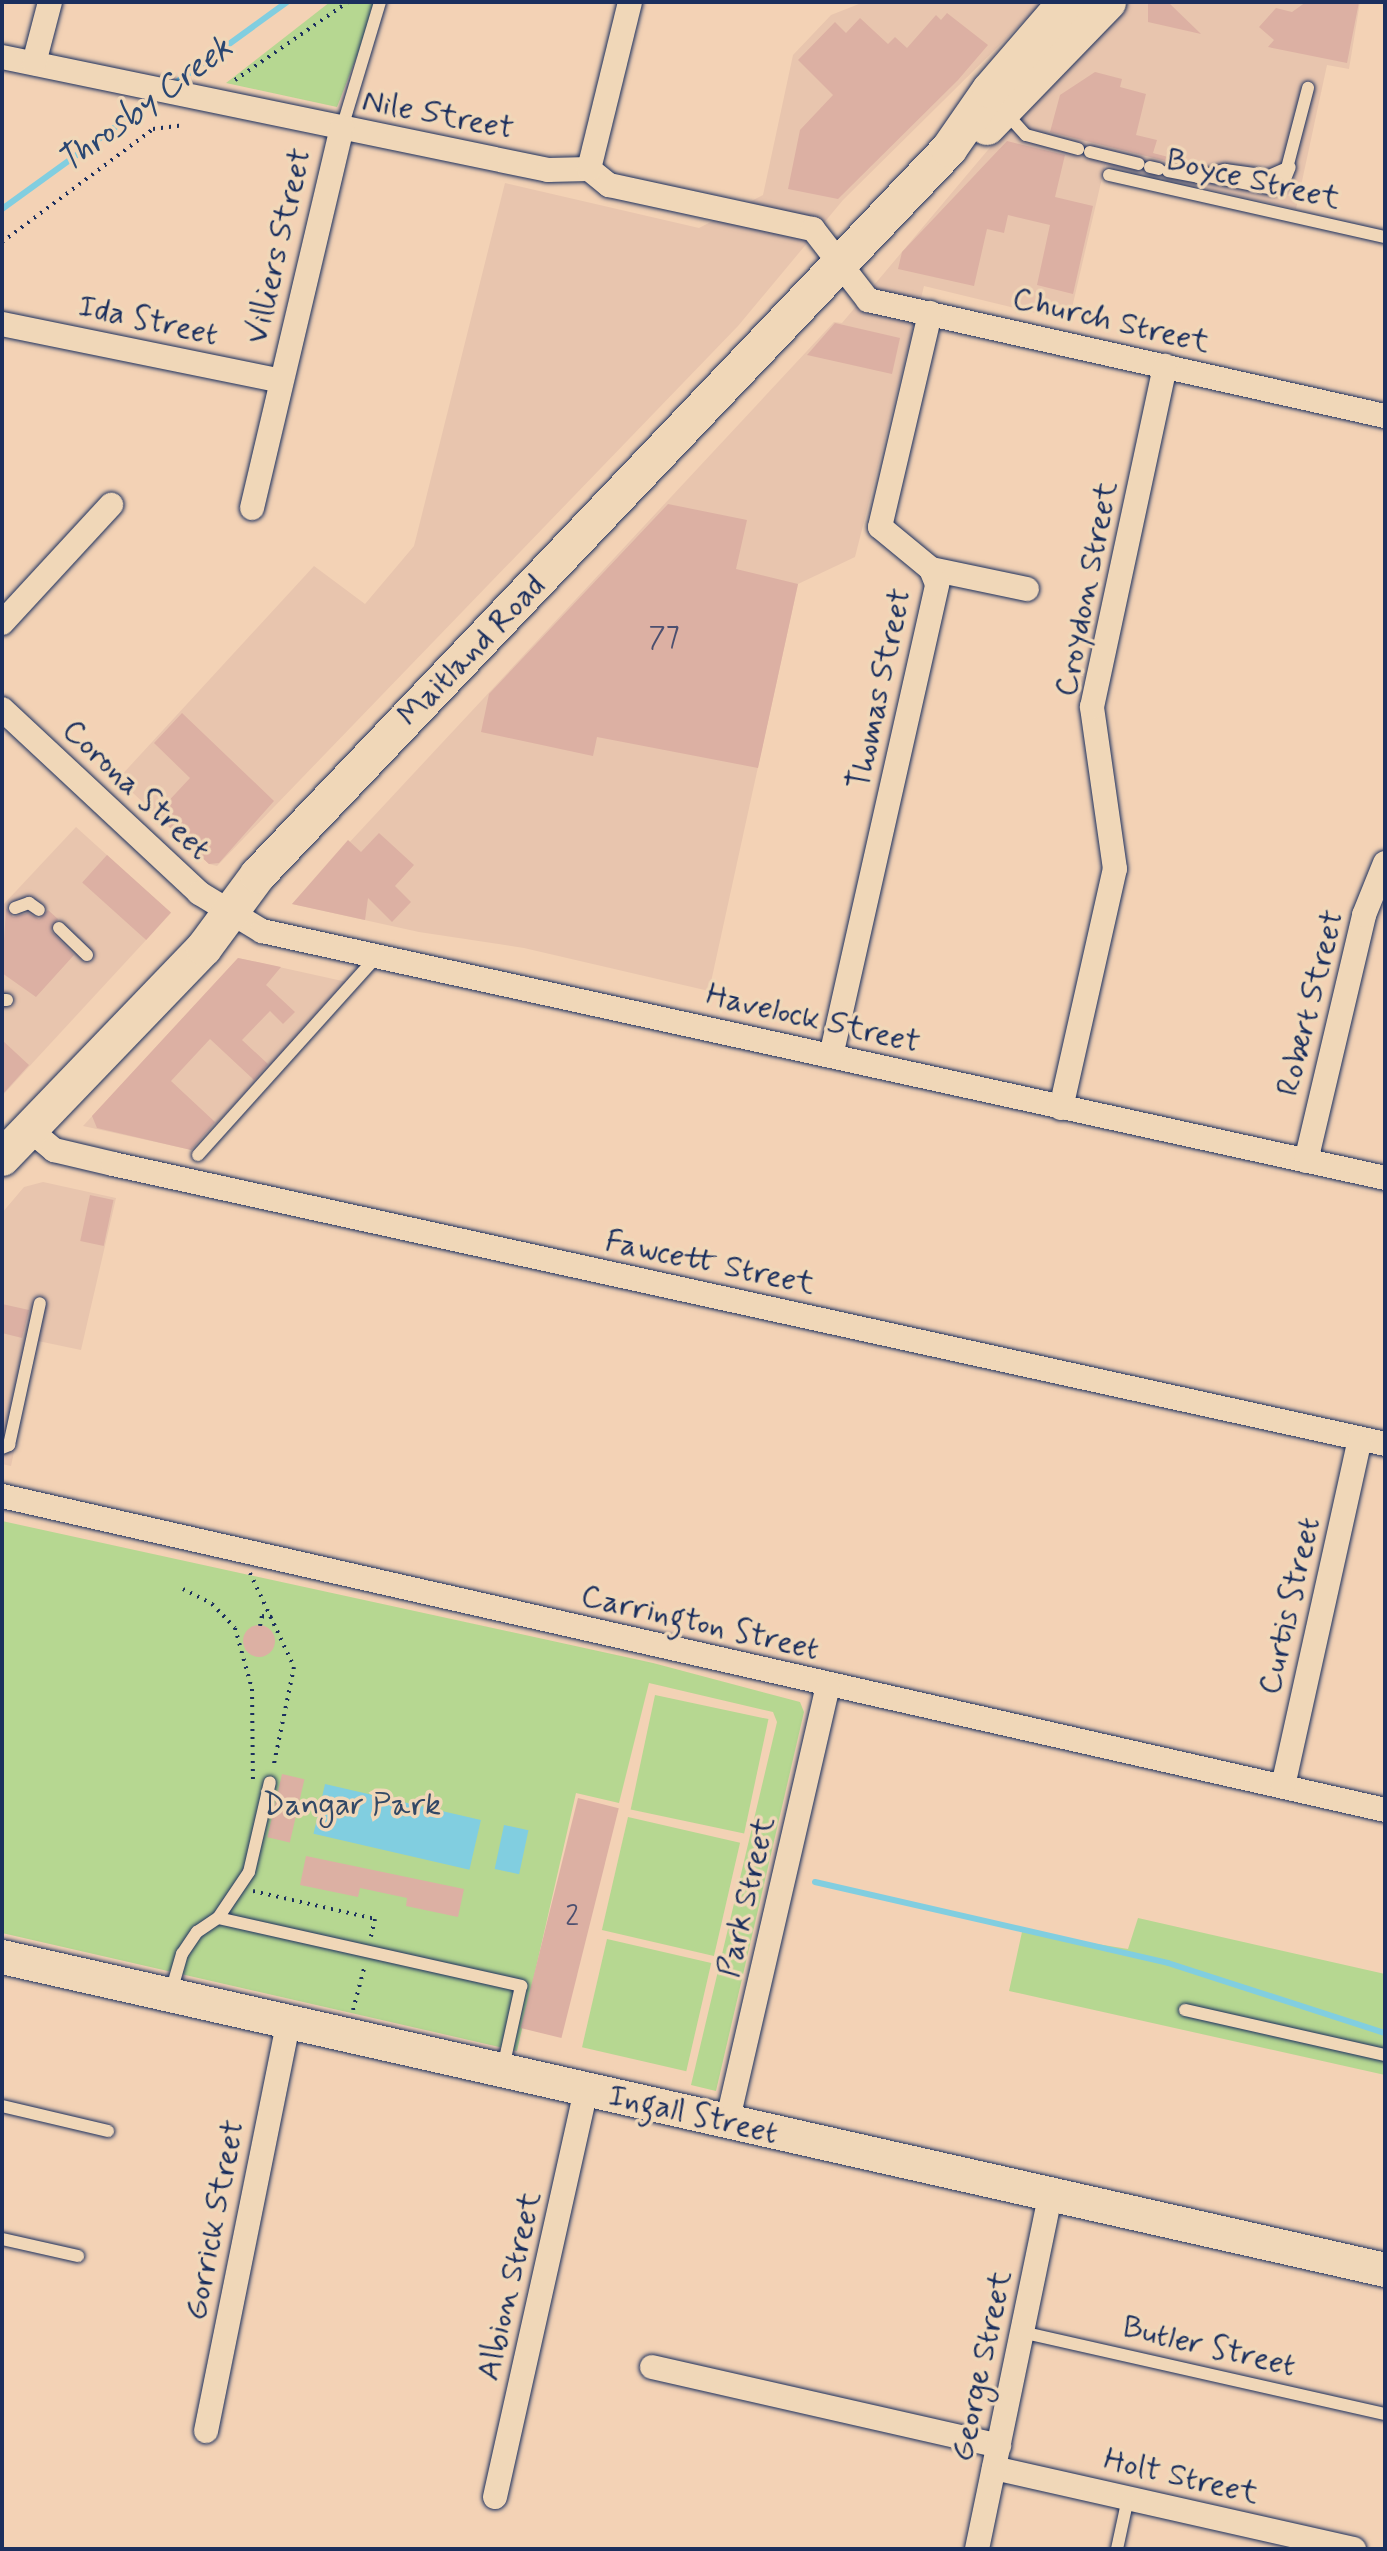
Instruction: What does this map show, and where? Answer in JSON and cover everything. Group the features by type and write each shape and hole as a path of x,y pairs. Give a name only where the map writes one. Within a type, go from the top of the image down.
{"main road":[{"name":"Maitland Road","path":"2,1158 121,1037 230,913 258,875 949,149 990,90 1066,2"},
{"name":"Maitland Road","path":"949,149 989,126 1108,2"},
{"name":"Ingall Street","path":"2,1957 1385,2270"}],"street":[{"path":"34,63 50,2"},
{"path":"630,2 589,169 609,185 813,229 839,264"},
{"name":"Nile Street","path":"2,57 111,79 230,91 342,128 548,170 589,169"},
{"name":"Villiers Street","path":"252,508 342,128"},
{"name":"Church Street","path":"839,264 868,300 1385,416"},
{"name":"Thomas Street","path":"831,1056 937,584 931,569 880,527 930,313"},
{"name":"Ida Street","path":"2,324 281,381"},
{"name":"Croydon Street","path":"1061,1108 1115,869 1092,707 1165,366"},
{"path":"2,623 111,505"},
{"path":"931,569 1027,589"},
{"name":"Corona Street","path":"2,709 191,886 230,913"},
{"name":"Robert Street","path":"1306,1161 1364,915 1385,863"},
{"name":"Havelock Street","path":"230,913 262,931 1385,1178"},
{"name":"Fawcett Street","path":"29,1129 54,1150 1378,1440"},
{"name":"Curtis Street","path":"1283,1786 1378,1440"},
{"name":"Carrington Street","path":"2,1496 1385,1810"},
{"name":"Park Street","path":"727,2123 828,1685"},
{"name":"Gorrick Street","path":"206,2431 288,2023"},
{"name":"Albion Street","path":"495,2497 586,2090"},
{"name":"George Street","path":"977,2549 1050,2196"},
{"name":"Holt Street","path":"652,2367 996,2457 1128,2498 1354,2549"}],"lane":[{"name":"Villiers Street","path":"342,128 380,2"},
{"path":"1003,110 1026,135 1084,151 1154,168 1208,176 1225,170 1269,176 1290,167 1308,88"},
{"name":"Boyce Street","path":"1109,175 1385,237"},
{"path":"15,908 29,903 39,910"},
{"path":"59,928 87,955"},
{"path":"198,1155 377,956"},
{"path":"2,1448 9,1445 40,1303"},
{"path":"170,1995 182,1954 197,1932 218,1918 249,1872 270,1782"},
{"path":"218,1918 521,1986 502,2071"},
{"path":"1185,2010 1385,2055"},
{"path":"2,2106 108,2131"},
{"path":"2,2239 78,2256"},
{"name":"Butler Street","path":"1021,2332 1385,2414"},
{"path":"1117,2549 1128,2498"}],"path":[{"path":"230,91 348,2"},
{"path":"2,242 153,129 185,125"},
{"path":"249,1571 294,1667 270,1782"},
{"path":"183,1589 212,1604 235,1628 252,1689 252,1753"},
{"path":"260,1626 262,1616 272,1617"}],"shaded area":[{"path":"864,2 1043,2 843,200 738,326 217,866 209,864 118,779 314,566 365,604 414,546 505,183 699,228 763,195 793,55 831,15"},
{"path":"1074,2 1360,2 1349,69 1327,65 1296,209 1105,165 1069,321 924,286 855,557 798,584 709,991 524,948 419,932 292,904 834,322 842,323 998,138"},
{"path":"76,827 171,913 2,1096 2,906"},
{"path":"238,958 347,982 192,1150 83,1126"},
{"path":"43,1182 116,1198 81,1350 38,1341 11,1466 2,1464 2,1213 24,1187"}],"green space":[{"path":"330,2 378,2 337,107 226,83"},
{"name":"Dangar Park","path":"2,1521 653,1663 800,1702 804,1712 716,2091 691,2085 777,1722 773,1712 649,1683 619,1803 576,1793 517,2051 2,1933"},
{"path":"655,1695 768,1719 744,1834 631,1809"},
{"path":"628,1817 740,1843 714,1956 602,1930"},
{"path":"1138,1918 1385,1974 1385,2075 1009,1991 1022,1932 1128,1949"},
{"path":"607,1939 711,1963 686,2071 582,2047"}],"water":[{"path":"325,1784 481,1820 469,1870 314,1834"},
{"path":"504,1825 528,1830 519,1874 495,1869"}],"building":[{"path":"1148,2 1168,2 1201,34 1148,22"},
{"path":"1306,2 1359,2 1347,63 1268,47 1274,40 1259,27 1276,8 1292,12"},
{"path":"947,13 988,45 958,80 838,199 788,189 800,130 833,95 798,60 835,22 846,33 860,18 888,44 895,37 907,48 936,15 941,20"},
{"path":"1095,72 1122,79 1120,87 1146,94 1136,135 1157,140 1153,153 1172,158 1170,162 1050,132 1060,95"},
{"path":"1007,141 1065,155 1055,197 1093,206 1073,294 1037,285 1050,225 1008,215 1004,233 987,229 974,286 898,269 902,252"},
{"path":"835,323 900,338 892,374 807,355"},
{"path":"668,504 747,520 736,569 798,584 758,768 597,737 593,756 481,732 489,694"},
{"path":"182,713 274,801 219,863 209,864 168,826 174,819 162,808 190,778 154,743"},
{"path":"379,833 414,865 395,886 411,902 392,922 368,898 365,920 292,904 348,840 361,852"},
{"path":"107,855 171,913 146,940 82,882"},
{"path":"6,908 13,917 28,913 39,919 48,910 58,919 51,931 74,955 36,997 2,973"},
{"path":"238,958 281,967 266,985 295,1012 283,1024 270,1011 242,1040 268,1064 254,1080 210,1039 171,1081 215,1122 191,1150 97,1128 92,1116"},
{"path":"2,1040 29,1065 2,1095"},
{"path":"90,1195 113,1200 104,1246 80,1241"},
{"path":"2,1304 29,1310 22,1338 2,1333"},
{"path":"259,1625 270,1630 275,1641 270,1652 259,1657 248,1652 243,1641 248,1630"},
{"path":"282,1774 304,1779 290,1843 267,1837"},
{"path":"578,1798 619,1808 561,2038 521,2028"},
{"path":"306,1856 464,1889 458,1917 406,1906 407,1898 360,1888 358,1897 300,1885"}],"waterway":[{"name":"Throsby Creek","path":"174,84 287,2"},
{"name":"Throsby Creek","path":"2,209 158,96"},
{"path":"815,1882 1168,1963 1385,2033"}]}
